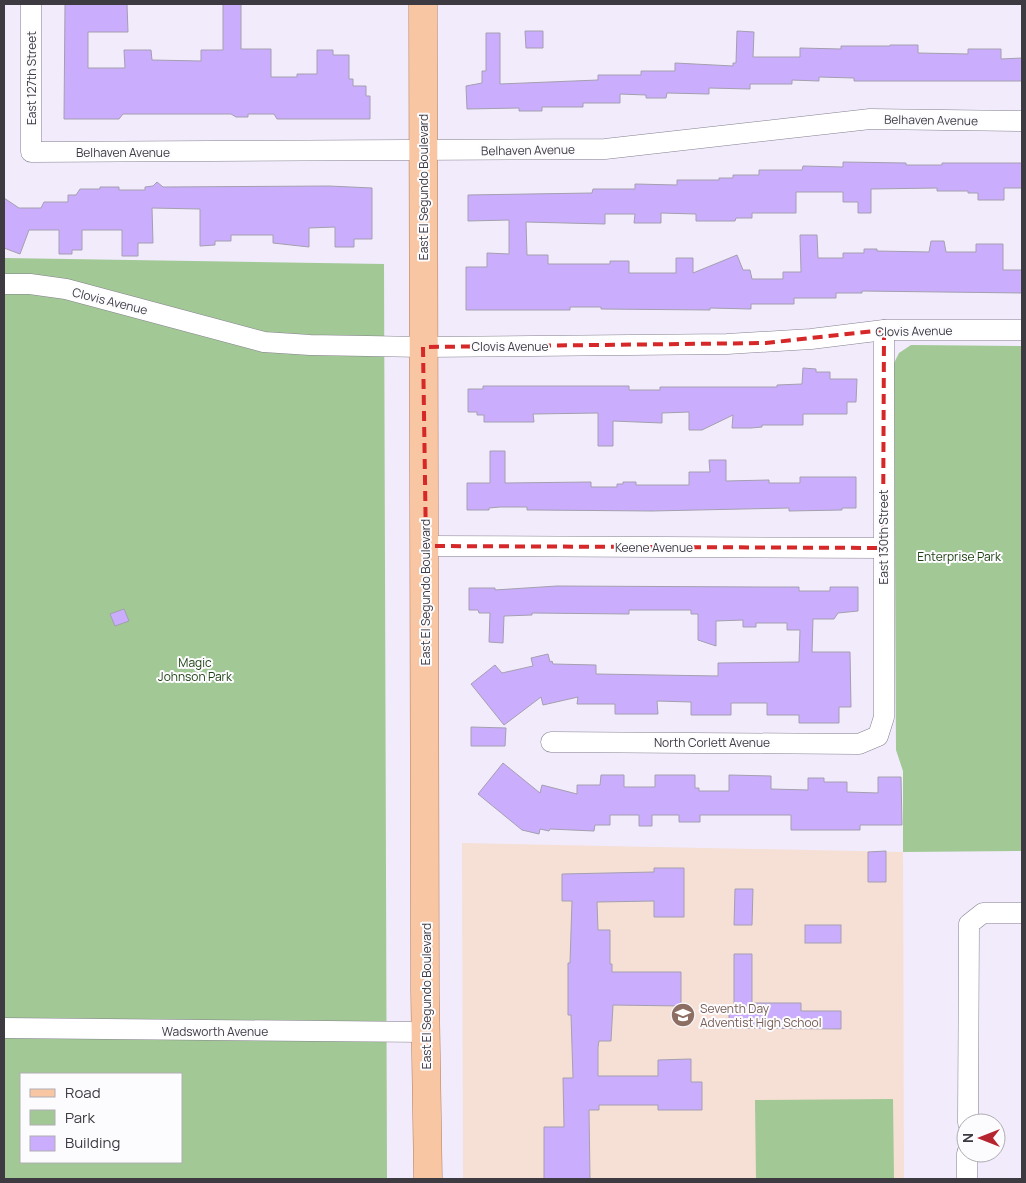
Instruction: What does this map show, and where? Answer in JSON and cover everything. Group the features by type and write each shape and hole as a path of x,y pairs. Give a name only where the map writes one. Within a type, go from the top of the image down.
{"main road":[{"name":"East El Segundo Boulevard","path":"423,4 423,347 426,546 425,1032 428,1179"}],"street":[{"name":"East 127th Street","path":"31,4 31,152"},
{"name":"Belhaven Avenue","path":"31,152 605,149 870,119 1022,121"},
{"name":"Clovis Avenue","path":"4,284 30,284 66,289 264,342 310,345 423,347 766,343 884,330 1022,330"},
{"name":"East 130th Street","path":"873,741 878,736 884,717 882,548 884,330"},
{"name":"Keene Avenue","path":"426,546 882,548"},
{"name":"North Corlett Avenue","path":"551,742 858,744 873,741"},
{"path":"968,1113 969,924 983,913 1022,913"},
{"name":"Wadsworth Avenue","path":"4,1028 425,1032"},
{"path":"967,1163 967,1179"}],"highlighted area":[{"path":"884,330 883,548 426,546 423,347 766,343"}],"shaded area":[{"name":"Seventh Day Adventist High School","path":"462,843 903,852 904,1179 463,1179"}],"green space":[{"name":"Magic Johnson Park","path":"4,258 384,264 387,1179 4,1179"},
{"name":"Enterprise Park","path":"911,345 1022,346 1022,851 903,852 903,771 896,750 894,363 899,353"},
{"path":"893,1099 894,1179 756,1179 755,1100"}],"building":[{"path":"65,4 127,4 128,32 88,32 88,68 125,68 124,50 151,50 152,60 201,61 201,50 223,50 223,4 241,4 241,49 271,49 271,77 297,77 297,74 317,74 317,50 333,50 333,55 349,55 349,79 353,79 353,86 366,86 366,96 370,96 370,119 277,119 274,114 248,114 248,117 236,117 231,114 123,114 119,119 64,119"},
{"path":"525,31 543,31 543,48 526,48"},
{"path":"737,31 754,32 753,57 800,57 800,48 841,49 841,46 918,45 918,53 968,54 968,49 1001,49 1001,59 1022,58 1022,81 854,81 854,78 819,77 819,81 792,80 792,84 750,84 750,89 709,88 709,94 667,93 666,98 646,98 646,95 620,94 620,103 583,103 583,107 542,107 542,111 519,111 519,108 467,109 466,86 482,83 482,71 486,71 486,33 500,33 500,84 598,80 598,75 641,75 641,71 675,71 675,63 733,66 733,63 736,63"},
{"path":"843,162 906,163 906,165 1022,163 1022,188 1004,188 1004,200 978,200 978,193 968,193 968,191 937,191 937,188 871,189 871,213 858,213 858,202 843,202 843,192 796,192 796,213 752,213 752,218 736,218 735,221 696,221 696,214 661,213 661,223 634,223 635,214 605,214 605,224 526,222 527,255 548,255 548,264 610,264 610,261 629,261 629,273 676,273 676,258 693,258 693,273 737,255 743,270 750,270 752,279 783,279 783,272 801,272 800,235 817,235 818,258 843,258 843,253 864,253 864,249 929,252 931,241 944,241 946,252 976,252 976,244 1003,244 1003,270 1022,270 1022,293 862,291 862,293 836,293 836,298 794,298 794,304 751,304 751,309 601,309 601,307 570,307 570,310 466,310 466,267 487,267 487,253 509,254 509,220 468,221 468,195 592,193 593,189 635,189 635,184 677,185 677,180 719,180 719,178 733,178 733,175 759,175 759,170 802,170 803,166 843,167"},
{"path":"157,182 163,187 329,186 372,188 372,239 354,239 354,247 335,247 335,227 309,228 309,247 273,243 273,235 231,235 231,241 215,241 215,245 200,246 200,209 152,208 153,243 138,243 138,256 122,256 122,230 82,230 82,250 72,250 72,254 59,254 59,230 29,230 20,254 4,248 4,198 19,208 41,208 44,202 68,202 68,195 76,195 80,189 119,187 119,190 145,190 145,187 153,186"},
{"path":"803,368 816,369 816,372 830,372 830,379 857,379 856,402 847,402 847,414 803,414 803,425 762,425 762,427 751,428 732,428 733,415 702,430 689,430 689,412 662,413 662,423 613,421 613,446 598,446 598,413 533,414 534,422 484,422 484,415 477,415 477,412 468,412 468,389 483,389 483,386 629,386 629,390 660,390 660,387 777,387 777,385 802,384"},
{"path":"490,451 505,451 505,483 591,482 591,487 617,487 617,484 623,484 623,482 636,482 636,485 689,485 689,472 710,472 709,460 726,460 726,481 769,480 769,483 800,483 800,477 856,477 856,508 789,511 789,508 652,511 527,510 527,507 500,507 489,508 489,510 467,510 467,483 490,483"},
{"path":"557,586 799,587 799,591 830,591 830,587 858,587 858,611 838,613 834,619 813,619 812,652 850,652 851,707 839,707 839,723 799,723 799,715 767,715 767,703 731,703 731,715 691,715 691,702 657,701 658,714 615,714 615,704 577,704 578,697 543,705 541,697 504,725 471,684 495,665 502,673 533,666 531,658 548,654 550,662 552,661 553,664 596,665 596,674 718,676 718,663 799,662 800,630 787,630 787,623 756,623 756,627 743,627 743,620 716,621 716,646 698,640 698,614 691,614 691,610 629,610 629,614 532,613 532,615 504,616 503,643 489,642 490,613 479,613 478,610 469,610 469,588 495,588 495,590"},
{"path":"124,609 129,621 115,626 110,614"},
{"path":"471,727 506,728 505,746 471,746"},
{"path":"503,763 540,793 542,785 577,794 577,785 600,785 601,775 624,775 624,787 655,787 655,775 695,775 695,788 699,788 699,791 729,791 729,775 771,776 771,789 808,790 808,778 824,778 824,782 847,782 847,792 878,793 878,777 901,777 902,825 860,825 860,830 791,830 791,815 700,815 700,822 679,822 679,815 652,815 652,826 639,826 639,815 610,815 610,825 595,825 594,831 550,829 549,831 540,829 539,834 522,830 478,794"},
{"path":"886,851 886,882 868,882 868,852"},
{"path":"654,868 684,868 684,917 654,917 654,901 597,902 598,930 610,930 610,964 612,964 612,972 681,972 681,1006 613,1005 611,1041 599,1041 598,1076 658,1076 658,1060 691,1059 691,1082 702,1082 702,1110 658,1110 658,1105 599,1105 599,1110 589,1110 590,1179 544,1179 544,1127 564,1127 563,1078 573,1078 571,1015 568,1015 568,963 570,963 572,901 562,901 562,874 654,872"},
{"path":"735,889 753,889 752,925 734,925"},
{"path":"805,925 841,925 841,943 805,943"},
{"path":"734,954 752,954 752,1003 801,1003 801,1011 841,1011 841,1029 729,1028 729,1010 734,1010"}],"place":[{"name":"Seventh Day Adventist High School","path":"683,1015"}]}
